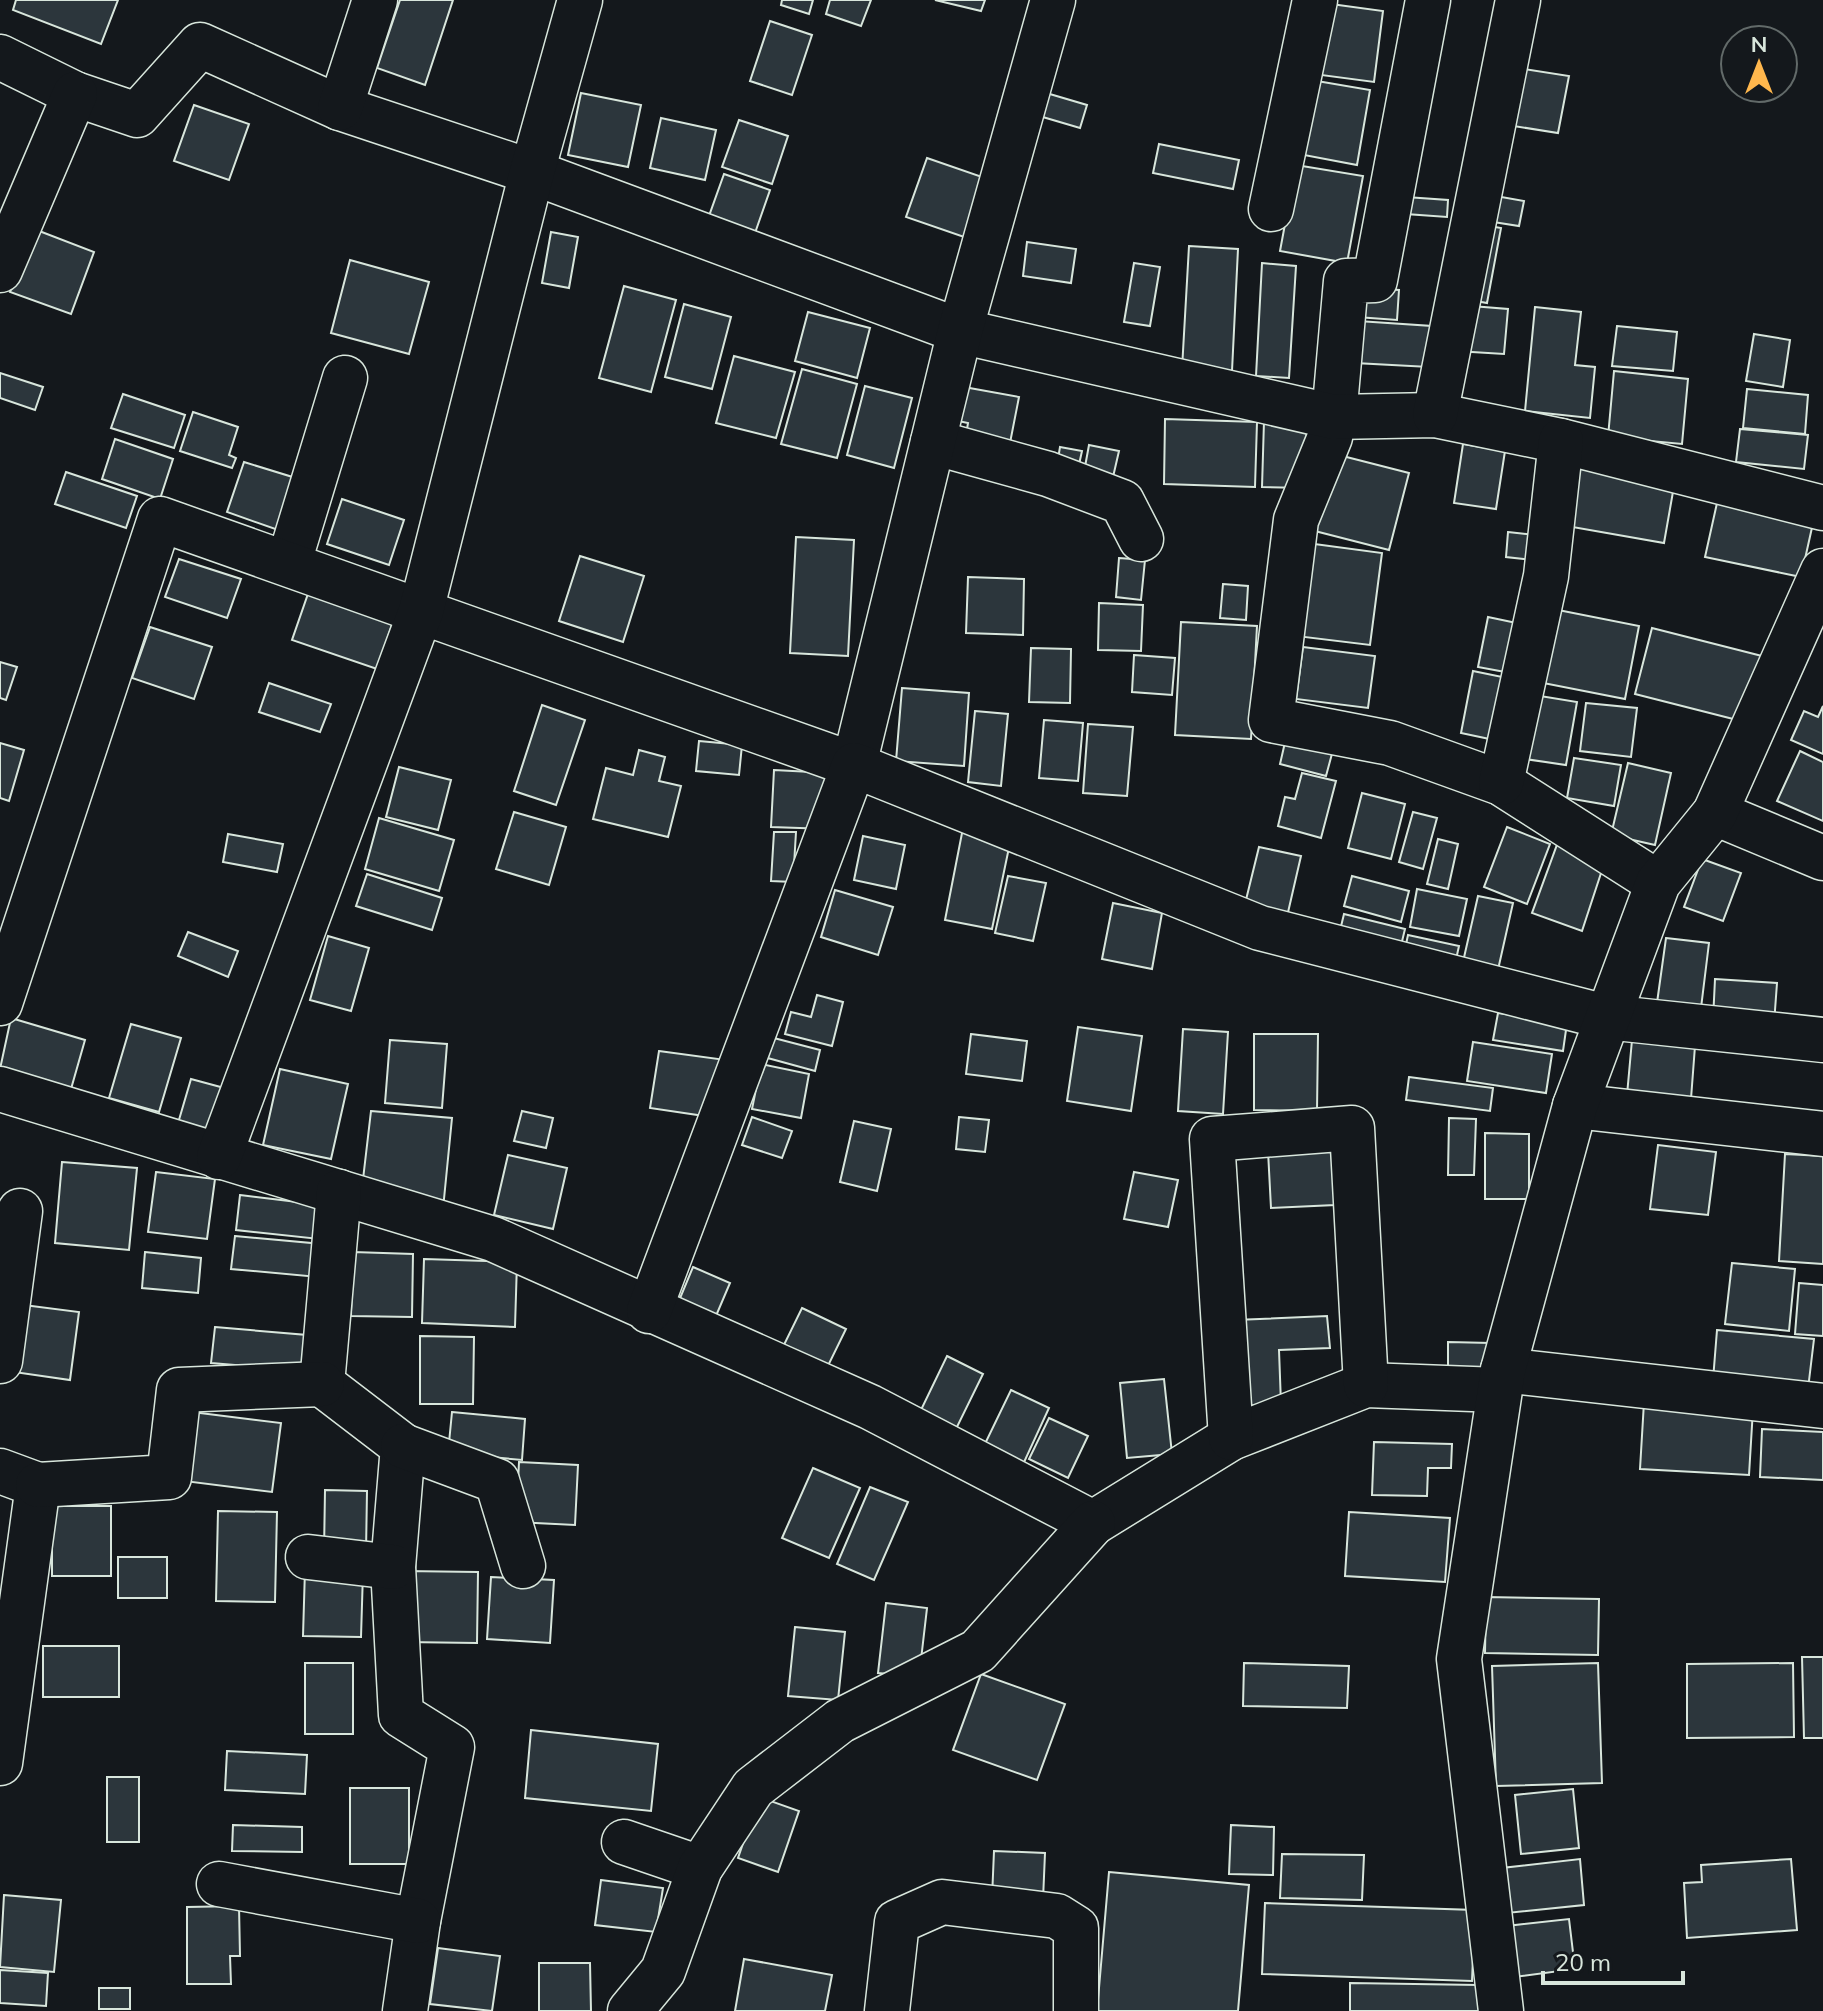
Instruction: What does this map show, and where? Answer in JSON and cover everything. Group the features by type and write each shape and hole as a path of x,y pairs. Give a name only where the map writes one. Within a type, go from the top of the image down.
{"street":[{"path":"340,108 375,0"},
{"path":"219,1157 421,611 532,172 580,0"},
{"path":"649,1311 854,765 960,331 1053,0"},
{"path":"1271,209 1315,0"},
{"path":"1428,0 1375,280 1346,281 1334,417 1330,437 1296,520 1271,720 1390,743 1501,783 1658,883"},
{"path":"1435,415 1518,0"},
{"path":"0,57 75,94 137,115 200,45 340,108 532,172 960,331 1334,417 1435,415 1561,441 1823,508"},
{"path":"0,270 75,94"},
{"path":"289,562 345,378"},
{"path":"1501,783 1546,576 1561,441"},
{"path":"933,442 1048,474 1122,502 1141,539"},
{"path":"0,1003 160,519 289,562 854,765 1260,928 1606,1017 1823,1040"},
{"path":"1501,2011 1459,1659 1501,1380 1575,1106 1658,883 1715,813 1823,571"},
{"path":"1715,813 1823,858"},
{"path":"0,1089 493,1239 870,1407 1093,1523"},
{"path":"1575,1106 1823,1134"},
{"path":"1231,1438 1212,1139 1352,1128 1366,1385"},
{"path":"322,1384 339,1192"},
{"path":"0,1361 20,1211"},
{"path":"630,2011 663,1971 700,1868 753,1788 840,1721 978,1651 1093,1523 1231,1438 1366,1385 1501,1380 1823,1406"},
{"path":"0,1763 19,1478 169,1477 179,1390 322,1384 403,1446 497,1481 523,1566"},
{"path":"403,1446 393,1567 401,1715 452,1747 418,1921 405,2011"},
{"path":"308,1557 393,1567"},
{"path":"624,1842 700,1868"},
{"path":"219,1884 418,1921"},
{"path":"887,2011 897,1922 942,1902 1057,1916 1076,1928 1076,2011"}],"building":[{"path":"16,0 118,0 101,44 13,10"},
{"path":"400,0 453,0 425,85 377,68"},
{"path":"782,0 813,0 809,14 781,5"},
{"path":"830,0 871,0 861,26 826,14"},
{"path":"935,0 985,0 981,11"},
{"path":"1331,4 1383,11 1374,82 1321,75"},
{"path":"770,21 812,35 792,95 750,81"},
{"path":"1512,67 1569,76 1558,133 1501,124"},
{"path":"1317,81 1370,90 1357,165 1304,155"},
{"path":"1043,92 1087,105 1080,128 1036,115"},
{"path":"581,93 641,105 628,167 568,155"},
{"path":"194,105 249,124 229,180 174,161"},
{"path":"661,118 716,130 705,180 650,168"},
{"path":"739,120 788,136 772,184 722,167"},
{"path":"1159,144 1239,160 1233,189 1153,173"},
{"path":"927,158 988,179 967,238 906,217"},
{"path":"1296,165 1363,176 1347,263 1280,251"},
{"path":"724,174 770,190 755,233 709,216"},
{"path":"1479,193 1524,201 1519,226 1474,219"},
{"path":"1406,197 1448,200 1447,217 1406,214"},
{"path":"1473,223 1501,228 1487,303 1459,298"},
{"path":"34,229 94,252 71,314 10,292"},
{"path":"551,232 578,237 569,288 542,283"},
{"path":"1027,242 1076,249 1071,283 1023,276"},
{"path":"1189,246 1238,249 1232,371 1182,369"},
{"path":"350,260 429,282 409,354 331,333"},
{"path":"1134,263 1160,267 1150,326 1124,322"},
{"path":"1262,263 1296,266 1289,378 1256,376"},
{"path":"624,286 676,300 651,392 599,378"},
{"path":"1359,287 1399,290 1397,320 1357,317"},
{"path":"684,304 731,317 712,389 665,377"},
{"path":"1459,305 1508,309 1504,354 1456,351"},
{"path":"1535,307 1581,312 1575,365 1595,367 1590,418 1525,411"},
{"path":"808,312 870,328 857,378 795,361"},
{"path":"1358,321 1432,326 1429,367 1355,363"},
{"path":"1617,326 1677,332 1673,371 1612,366"},
{"path":"1754,334 1790,340 1783,387 1746,381"},
{"path":"734,356 795,372 776,438 716,423"},
{"path":"802,369 857,384 837,458 781,444"},
{"path":"1614,371 1688,379 1682,444 1608,437"},
{"path":"0,373 43,387 35,410 0,398"},
{"path":"865,386 912,398 894,468 847,455"},
{"path":"964,387 1019,397 1009,448 965,441 968,423 958,421"},
{"path":"1747,389 1808,395 1805,434 1743,428"},
{"path":"123,394 185,415 174,448 111,428"},
{"path":"193,412 238,427 229,455 236,458 232,468 180,451"},
{"path":"1165,419 1257,422 1255,487 1164,484"},
{"path":"1264,421 1307,421 1305,488 1262,487"},
{"path":"1740,429 1808,435 1804,469 1736,462"},
{"path":"115,439 173,459 160,499 102,479"},
{"path":"1463,444 1505,451 1496,509 1454,503"},
{"path":"1089,445 1119,451 1113,477 1084,472"},
{"path":"1060,447 1082,451 1078,469 1057,465"},
{"path":"1327,452 1409,473 1389,550 1307,529"},
{"path":"244,462 299,479 281,531 227,512"},
{"path":"1571,467 1674,486 1664,543 1561,525"},
{"path":"66,472 137,496 126,528 55,504"},
{"path":"342,499 404,520 389,565 327,544"},
{"path":"1717,503 1813,523 1801,577 1705,557"},
{"path":"1508,532 1544,536 1541,561 1506,557"},
{"path":"796,537 854,540 848,656 790,653"},
{"path":"1307,543 1382,553 1370,645 1296,636"},
{"path":"580,556 644,576 623,642 559,621"},
{"path":"1119,558 1145,560 1141,600 1116,597"},
{"path":"179,559 241,579 227,618 165,597"},
{"path":"968,577 1024,579 1023,635 966,633"},
{"path":"1223,584 1248,586 1246,620 1220,618"},
{"path":"310,588 395,616 377,669 292,640"},
{"path":"1099,603 1143,605 1141,651 1098,650"},
{"path":"1548,608 1639,626 1625,699 1533,681"},
{"path":"1488,617 1526,625 1516,674 1478,667"},
{"path":"1181,622 1257,626 1251,739 1175,735"},
{"path":"150,627 212,647 194,699 132,678"},
{"path":"1652,628 1762,656 1745,722 1635,694"},
{"path":"1303,647 1375,656 1368,708 1296,699"},
{"path":"1031,648 1071,649 1070,703 1029,702"},
{"path":"1134,655 1175,658 1172,695 1132,692"},
{"path":"0,662 17,667 6,700 0,698"},
{"path":"1473,671 1512,679 1499,741 1461,733"},
{"path":"269,683 331,704 320,732 259,712"},
{"path":"902,688 969,693 964,766 896,761"},
{"path":"1528,694 1577,702 1566,765 1518,758"},
{"path":"1586,703 1637,708 1631,757 1580,751"},
{"path":"542,705 585,720 556,805 514,791"},
{"path":"1823,706 1823,754 1791,740 1804,711 1818,717"},
{"path":"975,711 1008,714 1001,786 968,782"},
{"path":"1044,720 1083,723 1078,781 1039,778"},
{"path":"1088,724 1133,727 1127,796 1083,793"},
{"path":"1286,738 1333,750 1326,776 1280,764"},
{"path":"699,741 742,745 739,775 696,771"},
{"path":"0,743 24,750 9,801 0,798"},
{"path":"639,750 665,757 659,781 681,786 668,837 593,819 606,768 633,775"},
{"path":"1800,751 1823,762 1823,821 1777,801"},
{"path":"1574,758 1621,765 1614,806 1567,798"},
{"path":"1628,763 1671,773 1655,845 1611,835"},
{"path":"399,767 451,780 438,830 386,817"},
{"path":"774,770 830,773 828,829 771,827"},
{"path":"1302,773 1336,781 1321,838 1278,826 1285,797 1295,799"},
{"path":"1362,793 1405,804 1391,859 1348,848"},
{"path":"514,812 566,827 549,885 496,869"},
{"path":"1413,812 1437,818 1423,869 1399,862"},
{"path":"379,818 454,840 439,891 365,869"},
{"path":"1507,827 1550,844 1527,904 1484,887"},
{"path":"963,828 1011,838 992,929 945,920"},
{"path":"774,832 796,832 793,882 771,881"},
{"path":"228,834 283,844 277,872 223,862"},
{"path":"863,836 905,845 896,889 854,880"},
{"path":"1438,839 1458,844 1448,889 1427,884"},
{"path":"1558,842 1604,864 1582,931 1532,913"},
{"path":"1259,847 1301,856 1286,921 1243,912"},
{"path":"1702,859 1741,873 1723,921 1684,907"},
{"path":"367,874 442,898 432,930 356,906"},
{"path":"1008,876 1046,883 1033,941 995,933"},
{"path":"1352,876 1409,891 1401,922 1344,906"},
{"path":"1417,889 1467,899 1459,936 1410,927"},
{"path":"835,890 893,907 878,955 821,937"},
{"path":"1478,896 1513,903 1495,983 1460,975"},
{"path":"1113,903 1162,913 1152,969 1102,959"},
{"path":"1344,914 1405,929 1397,962 1336,947"},
{"path":"188,932 238,951 228,977 178,956"},
{"path":"1408,935 1459,946 1453,973 1402,963"},
{"path":"328,936 369,948 351,1011 310,1000"},
{"path":"1666,938 1709,943 1700,1016 1656,1010"},
{"path":"1715,979 1777,983 1774,1024 1713,1020"},
{"path":"817,995 843,1002 832,1046 785,1034 791,1012 811,1017"},
{"path":"1498,1013 1567,1023 1563,1051 1493,1040"},
{"path":"11,1018 85,1040 71,1089 0,1069"},
{"path":"131,1024 181,1038 159,1112 109,1098"},
{"path":"1078,1027 1142,1036 1131,1111 1067,1101"},
{"path":"1183,1029 1228,1032 1223,1114 1178,1111"},
{"path":"971,1034 1027,1041 1022,1081 966,1074"},
{"path":"1254,1034 1318,1034 1317,1111 1254,1110"},
{"path":"770,1037 820,1050 815,1071 764,1057"},
{"path":"390,1040 447,1044 442,1108 385,1103"},
{"path":"1632,1040 1695,1046 1690,1112 1626,1106"},
{"path":"1473,1042 1552,1054 1546,1093 1467,1081"},
{"path":"659,1051 726,1060 718,1118 650,1108"},
{"path":"761,1064 809,1074 801,1118 752,1109"},
{"path":"280,1069 348,1084 331,1159 263,1145"},
{"path":"1409,1077 1493,1088 1490,1111 1406,1100"},
{"path":"191,1079 228,1089 213,1141 176,1130"},
{"path":"371,1111 452,1118 443,1209 362,1188"},
{"path":"522,1111 553,1118 546,1148 514,1141"},
{"path":"752,1117 792,1131 782,1158 742,1145"},
{"path":"959,1117 989,1120 985,1152 956,1149"},
{"path":"1449,1118 1476,1119 1474,1175 1448,1175"},
{"path":"854,1121 891,1129 877,1191 840,1182"},
{"path":"1485,1133 1529,1134 1529,1199 1485,1199"},
{"path":"1658,1145 1716,1152 1708,1215 1650,1209"},
{"path":"1331,1148 1335,1205 1271,1208 1268,1151"},
{"path":"1785,1154 1823,1156 1823,1264 1779,1261"},
{"path":"508,1155 567,1168 553,1229 494,1215"},
{"path":"62,1162 137,1168 129,1250 55,1243"},
{"path":"156,1172 215,1179 207,1239 148,1232"},
{"path":"1134,1172 1178,1180 1168,1227 1124,1219"},
{"path":"240,1195 322,1205 319,1239 236,1230"},
{"path":"235,1236 322,1244 318,1277 231,1269"},
{"path":"145,1252 201,1258 198,1293 142,1288"},
{"path":"353,1252 413,1254 412,1317 351,1316"},
{"path":"424,1259 517,1262 515,1327 422,1323"},
{"path":"1732,1263 1795,1269 1789,1331 1725,1324"},
{"path":"693,1267 730,1283 710,1330 673,1315"},
{"path":"1799,1283 1823,1285 1823,1336 1795,1334"},
{"path":"16,1304 79,1312 70,1380 7,1371"},
{"path":"802,1308 846,1329 822,1378 778,1357"},
{"path":"1327,1316 1330,1348 1279,1350 1281,1404 1240,1406 1235,1320"},
{"path":"215,1327 307,1335 304,1371 211,1363"},
{"path":"1717,1330 1814,1339 1808,1389 1713,1380"},
{"path":"420,1336 474,1337 473,1404 420,1404"},
{"path":"1448,1342 1491,1343 1491,1379 1448,1378"},
{"path":"947,1356 983,1374 955,1431 919,1414"},
{"path":"1164,1379 1172,1454 1127,1458 1120,1383"},
{"path":"1011,1390 1049,1408 1020,1471 981,1452"},
{"path":"1644,1402 1753,1409 1749,1475 1640,1469"},
{"path":"184,1411 281,1423 272,1492 176,1480"},
{"path":"452,1412 525,1419 522,1460 448,1453"},
{"path":"1049,1418 1088,1436 1068,1478 1029,1459"},
{"path":"1762,1429 1823,1432 1823,1480 1760,1477"},
{"path":"1374,1442 1452,1444 1451,1468 1428,1468 1427,1496 1372,1495"},
{"path":"519,1462 578,1465 575,1525 516,1522"},
{"path":"813,1468 860,1488 829,1558 782,1538"},
{"path":"870,1487 908,1502 874,1580 837,1564"},
{"path":"325,1490 367,1491 366,1552 324,1552"},
{"path":"52,1506 111,1506 111,1576 52,1576"},
{"path":"218,1511 277,1512 275,1602 216,1601"},
{"path":"1349,1512 1450,1518 1445,1582 1345,1576"},
{"path":"118,1557 167,1557 167,1598 118,1598"},
{"path":"305,1569 363,1572 361,1637 303,1636"},
{"path":"404,1571 478,1572 477,1643 404,1642"},
{"path":"491,1577 554,1580 550,1643 487,1639"},
{"path":"1486,1597 1599,1599 1598,1655 1485,1653"},
{"path":"886,1603 927,1608 919,1677 878,1673"},
{"path":"795,1627 845,1632 838,1700 788,1696"},
{"path":"43,1646 119,1646 119,1697 43,1697"},
{"path":"1802,1657 1823,1657 1823,1738 1804,1738"},
{"path":"305,1663 353,1663 353,1734 305,1734"},
{"path":"1244,1663 1349,1666 1347,1708 1243,1706"},
{"path":"1598,1663 1602,1783 1496,1786 1492,1666"},
{"path":"1793,1663 1794,1737 1687,1738 1687,1664"},
{"path":"981,1674 1065,1704 1037,1780 953,1750"},
{"path":"531,1730 658,1744 651,1811 525,1798"},
{"path":"227,1751 307,1755 305,1794 225,1790"},
{"path":"107,1777 139,1777 139,1842 107,1842"},
{"path":"350,1788 409,1788 409,1864 350,1864"},
{"path":"1573,1789 1579,1848 1521,1854 1515,1795"},
{"path":"759,1797 799,1811 778,1872 738,1858"},
{"path":"233,1825 302,1827 302,1852 232,1851"},
{"path":"1231,1825 1274,1827 1273,1875 1229,1874"},
{"path":"994,1851 1045,1853 1043,1900 992,1898"},
{"path":"1282,1854 1364,1855 1362,1900 1280,1898"},
{"path":"1580,1859 1584,1905 1507,1913 1502,1868"},
{"path":"1791,1859 1797,1930 1687,1938 1684,1883 1702,1882 1701,1865"},
{"path":"1109,1872 1249,1885 1238,2011 1097,2011"},
{"path":"601,1880 663,1888 656,1932 595,1925"},
{"path":"4,1895 61,1900 54,1972 0,1967"},
{"path":"1265,1903 1475,1910 1472,1981 1262,1974"},
{"path":"239,1906 240,1956 230,1956 231,1984 187,1984 187,1907"},
{"path":"1569,1919 1575,1969 1514,1977 1507,1926"},
{"path":"438,1948 500,1956 492,2011 430,2004"},
{"path":"744,1959 832,1975 825,2011 735,2011"},
{"path":"539,1963 590,1963 591,2011 539,2011"},
{"path":"0,1970 48,1973 46,2006 0,2003"},
{"path":"1350,1983 1479,1985 1479,2011 1350,2011"},
{"path":"99,1988 130,1988 130,2009 99,2009"}]}
